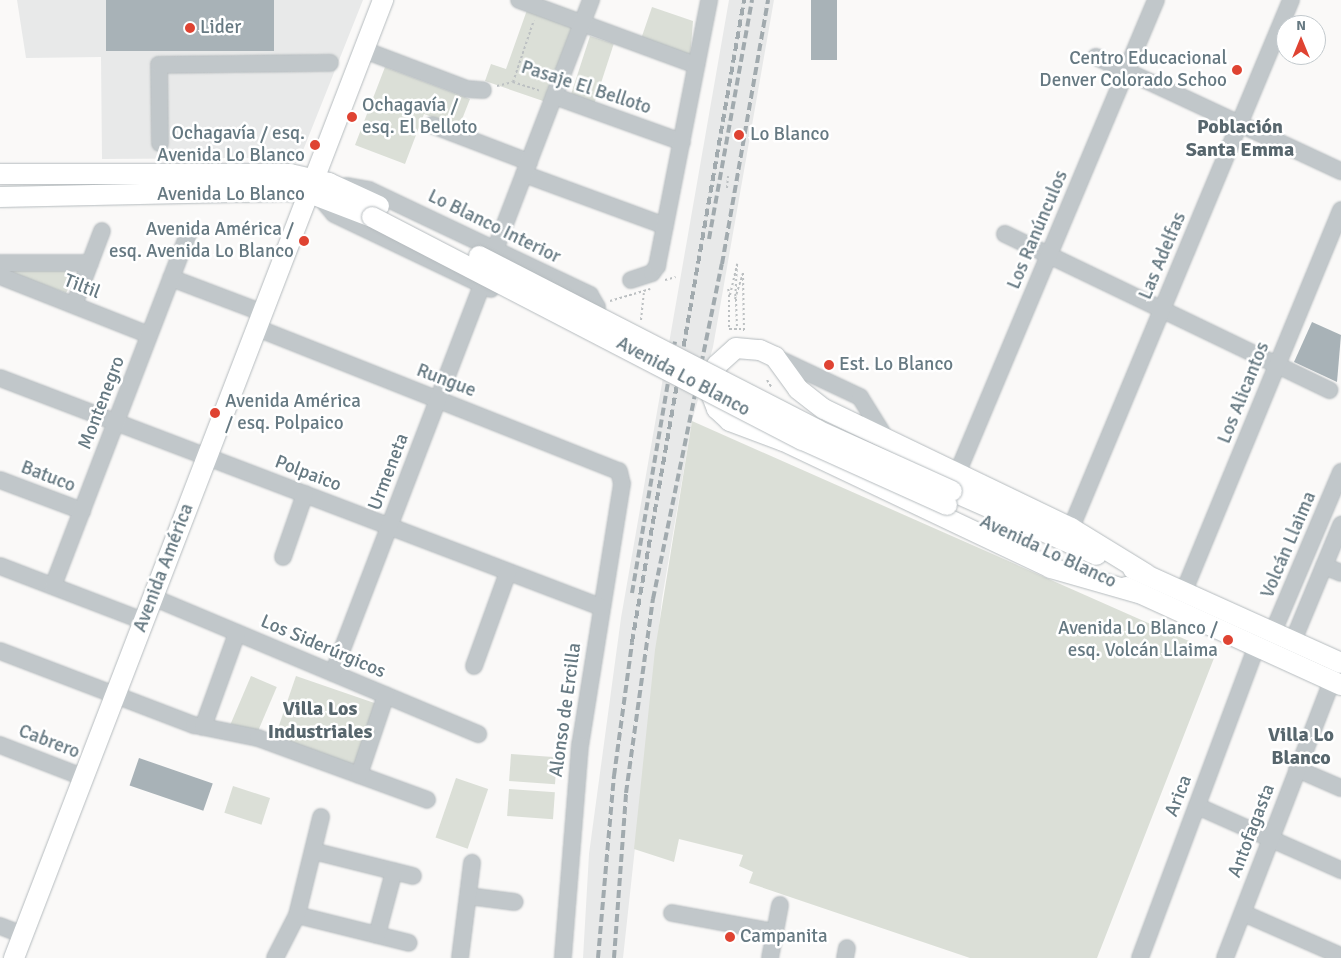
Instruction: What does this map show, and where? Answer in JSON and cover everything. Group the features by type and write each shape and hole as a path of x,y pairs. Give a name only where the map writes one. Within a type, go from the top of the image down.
{"main road":[{"name":"Avenida América","path":"14,958 152,597 314,189 384,0"},
{"name":"Avenida Lo Blanco","path":"0,174 260,173 314,189 376,212 817,430 1146,574 1340,663"},
{"name":"Avenida Lo Blanco","path":"0,196 314,189 336,186 376,212"},
{"path":"1138,593 1051,568 721,414 711,388 723,357 747,347 774,357 798,389 824,409 888,442 952,490 1071,528 1146,574"},
{"name":"Avenida Lo Blanco","path":"952,490 1138,593 1336,683"}],"street":[{"path":"519,0 696,64"},
{"path":"495,250 591,0"},
{"path":"631,280 656,270 709,0"},
{"name":"Los Ranúnculos","path":"952,490 1156,0"},
{"name":"Las Adelfas","path":"1071,528 1292,0"},
{"path":"364,50 467,89 483,90"},
{"path":"1096,57 1341,171"},
{"path":"160,143 159,65 330,63"},
{"name":"Pasaje El Belloto","path":"554,96 682,142"},
{"path":"432,125 527,168 666,226"},
{"name":"Lo Blanco Interior","path":"336,186 369,190 590,295 598,314 593,326 581,332"},
{"path":"314,189 334,214 621,351"},
{"name":"Los Alicantos","path":"1184,591 1341,210"},
{"path":"74,305 102,231"},
{"name":"Montenegro","path":"53,586 188,234"},
{"path":"1005,234 1278,362 1329,390"},
{"path":"0,262 90,263"},
{"name":"Tiltil","path":"0,276 149,335"},
{"name":"Rungue","path":"171,278 260,321 438,399 619,471"},
{"name":"Urmeneta","path":"333,673 482,285"},
{"path":"774,357 860,397 888,442"},
{"name":"Polpaico","path":"0,378 601,607"},
{"name":"Alonso de Ercilla","path":"563,958 580,745 622,484 619,471"},
{"name":"Volcán Llaima","path":"1273,632 1338,491 1341,472"},
{"name":"Batuco","path":"0,480 82,511"},
{"path":"283,557 305,494"},
{"path":"1293,641 1341,525"},
{"path":"0,566 143,621"},
{"path":"1324,566 1341,573"},
{"path":"474,666 508,572"},
{"name":"Los Siderúrgicos","path":"152,597 478,734"},
{"path":"203,727 237,633"},
{"name":"Arica","path":"1140,958 1256,647"},
{"path":"0,651 114,696 203,727 258,738 427,800"},
{"name":"Antofagasta","path":"1225,958 1297,769 1336,683 1340,663"},
{"path":"358,774 386,695"},
{"name":"Cabrero","path":"0,745 83,777"},
{"path":"1297,769 1341,788"},
{"path":"1197,806 1341,870"},
{"path":"275,958 297,915 321,817"},
{"path":"313,851 413,876"},
{"path":"460,958 472,863"},
{"path":"377,935 394,871"},
{"path":"468,896 514,902"},
{"path":"770,958 780,905"},
{"path":"672,913 775,932"},
{"path":"1243,913 1341,956"},
{"path":"297,915 410,943"},
{"path":"0,926 23,935"}],"path":[{"path":"513,82 538,7"},
{"name":"Pasaje El Belloto","path":"483,90 513,82 554,96"},
{"path":"727,188 728,176"},
{"path":"729,294 737,264 737,329"},
{"path":"736,298 743,273 744,335"},
{"path":"728,289 730,329 744,329"},
{"path":"644,293 644,302 638,318 646,323"}],"shaded area":[{"path":"17,0 363,0 298,163 257,158 102,159 101,57 26,58"},
{"path":"729,0 774,0 713,347 692,421 662,599 623,958 583,958 589,854 621,618"},
{"path":"652,7 693,21 690,59 640,42"},
{"path":"527,10 576,28 549,103 485,81 491,64 506,69"},
{"path":"590,36 614,44 592,110 568,103"},
{"path":"385,67 470,99 459,127 424,114 405,164 355,145"},
{"path":"1,269 70,270 75,277 66,293"},
{"path":"692,421 1216,653 1097,958 970,958 749,883 753,872 739,866 743,855 679,839 674,862 634,849 655,650"},
{"path":"251,676 277,687 256,735 231,724"},
{"path":"296,676 377,704 355,769 274,741"},
{"path":"511,754 557,757 555,784 509,781"},
{"path":"456,778 488,789 468,849 435,838"},
{"path":"233,786 270,798 261,825 224,813"},
{"path":"509,789 555,792 553,819 507,816"}],"building":[{"name":"Lider","path":"106,0 274,0 274,51 106,51"},
{"path":"811,0 837,0 837,60 811,60"},
{"path":"1312,322 1341,335 1337,382 1294,362"},
{"path":"139,758 213,783 203,811 130,785"}],"railway":[{"path":"598,958 614,776 632,642 744,0"},
{"path":"709,239 752,0"},
{"path":"614,958 626,793 653,599 722,264 768,0"},
{"path":"632,593 675,342"}],"place":[{"name":"Lider","path":"190,28"},
{"name":"Centro Educacional Denver Colorado Schoo","path":"1237,70"},
{"name":"Ochagavía / esq. El Belloto","path":"352,117"},
{"name":"Lo Blanco","path":"739,135"},
{"name":"Ochagavía / esq. Avenida Lo Blanco","path":"315,145"},
{"name":"Avenida América / esq. Avenida Lo Blanco","path":"304,241"},
{"name":"Est. Lo Blanco","path":"829,365"},
{"name":"Avenida América / esq. Polpaico","path":"215,413"},
{"name":"Avenida Lo Blanco / esq. Volcán Llaima","path":"1228,640"},
{"name":"Campanita","path":"730,937"}],"district":[{"name":"Población Santa Emma","path":"1240,138"},
{"name":"Villa Los Industriales","path":"320,720"},
{"name":"Villa Lo Blanco","path":"1301,746"}]}
